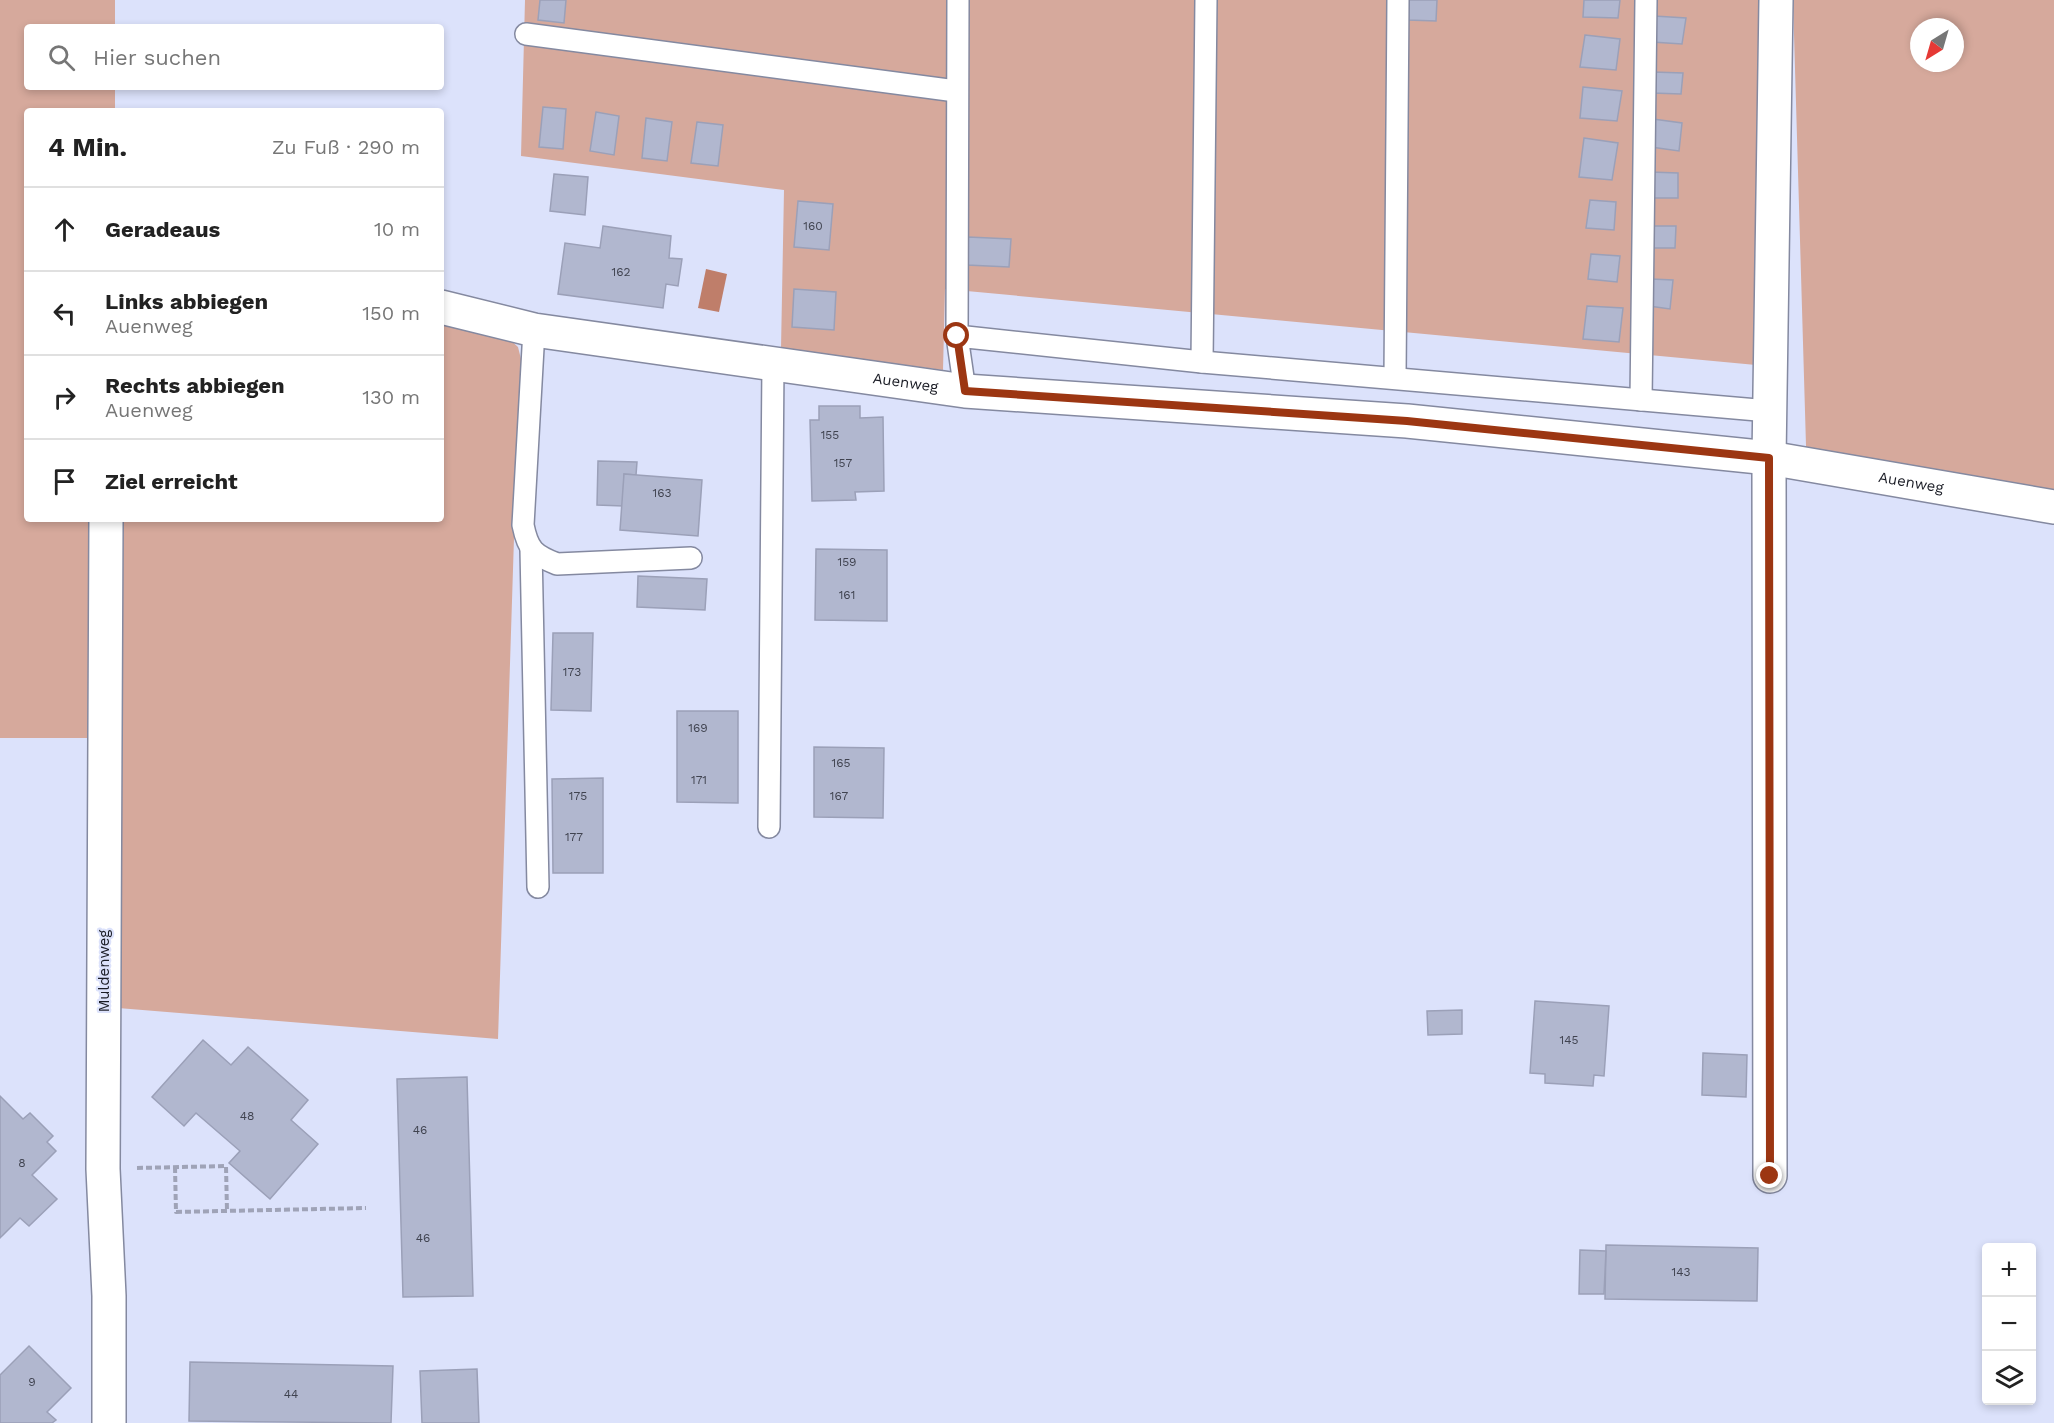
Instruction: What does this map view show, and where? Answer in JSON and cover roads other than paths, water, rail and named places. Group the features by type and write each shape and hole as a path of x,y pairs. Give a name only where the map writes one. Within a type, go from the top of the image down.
{"street":[{"path":"1770,1176 1769,411 1776,0"},
{"name":"Auenweg","path":"444,308 534,330 965,391 1407,421 1769,458 2054,507"},
{"name":"Muldenweg","path":"106,522 103,1169 109,1296 109,1423"}],"lane":[{"path":"958,0 957,336 965,391"},
{"path":"1202,362 1206,0"},
{"path":"1395,378 1398,0"},
{"path":"1641,400 1647,0"},
{"path":"526,34 956,91"},
{"path":"534,330 523,525 531,549 538,887"},
{"path":"957,336 1202,362 1769,411"},
{"path":"769,826 772,363"},
{"path":"531,549 540,557 557,564 691,558"}]}
